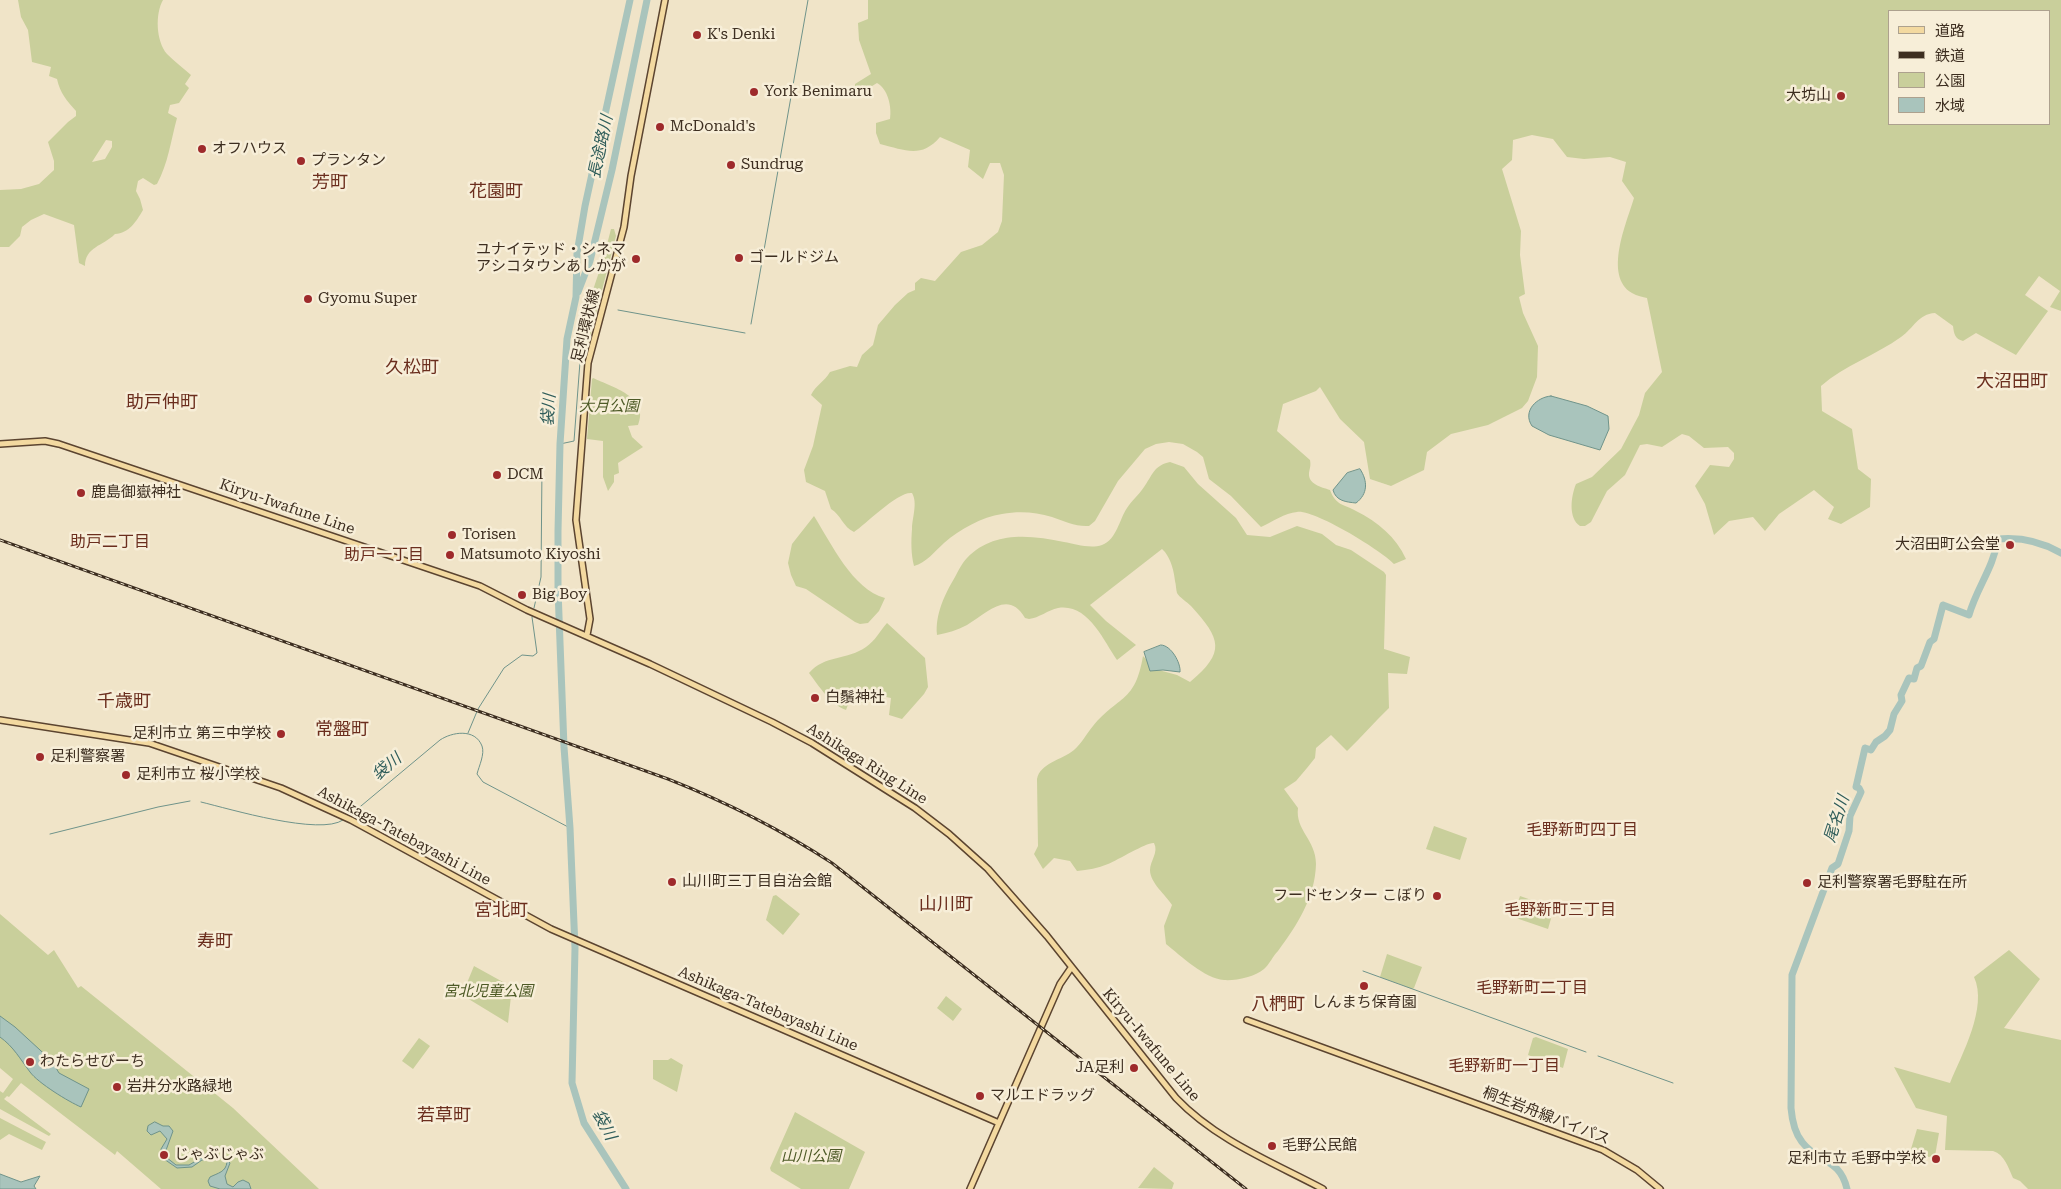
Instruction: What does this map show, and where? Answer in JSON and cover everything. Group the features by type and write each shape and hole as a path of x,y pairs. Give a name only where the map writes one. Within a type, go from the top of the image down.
{"main road":[{"name":"足利環状線","path":"587,635 590,619 576,520 588,363 624,227 631,176 665,0"},
{"name":"Kiryu-Iwafune Line","path":"0,444 45,441 60,444 464,580 573,631 587,635"},
{"name":"Ashikaga Ring Line","path":"587,635 772,722 812,743 915,808 949,834 988,869 1047,936 1071,968"},
{"name":"Ashikaga-Tatebayashi Line","path":"0,720 133,739 163,747 264,781 350,820 561,933 999,1123"},
{"name":"Kiryu-Iwafune Line","path":"1071,968 1176,1098 1201,1122 1230,1140 1323,1189"},
{"path":"970,1189 1060,984 1071,968"},
{"name":"桐生岩舟線バイパス","path":"1247,1020 1603,1150 1637,1170 1660,1189"}],"green space":[{"path":"18,0 163,0 160,6 158,27 163,49 191,75 185,84 189,88 179,103 170,105 168,113 177,118 167,160 157,184 154,185 143,178 138,181 136,191 143,210 135,223 128,229 115,234 91,251 85,266 79,263 74,225 44,214 22,227 20,236 9,247 0,247 0,190 21,189 39,184 54,170 54,161 48,142 76,116 76,111 62,93 57,79 49,76 51,67 32,62 28,30 21,17","holes":["106,140 112,141 112,147 105,159 92,162"]},
{"path":"868,0 2061,0 2061,311 2050,307 2060,291 2039,276 2025,295 2048,311 2016,355 1976,333 1963,341 1958,339 1955,336 1953,326 1935,313 1924,316 1901,337 1840,372 1821,386 1822,411 1852,429 1858,469 1871,479 1870,507 1841,524 1828,519 1834,507 1814,490 1779,514 1765,531 1753,517 1729,521 1714,535 1705,504 1695,486 1710,465 1729,467 1734,459 1734,453 1728,447 1704,448 1689,436 1682,434 1662,447 1647,444 1640,445 1625,475 1607,491 1591,522 1585,526 1580,526 1572,512 1572,500 1576,484 1592,477 1621,449 1639,415 1645,393 1662,372 1647,298 1632,293 1623,285 1619,274 1620,248 1634,198 1622,181 1626,162 1610,157 1584,159 1567,157 1553,139 1532,135 1513,140 1512,160 1502,169 1521,231 1520,255 1525,294 1519,297 1523,313 1538,346 1537,377 1528,401 1522,408 1488,425 1451,434 1427,452 1424,470 1391,486 1370,479 1364,442 1340,419 1320,387 1316,391 1283,404 1277,431 1310,460 1309,477 1311,480 1330,490 1335,499 1341,504 1379,525 1392,537 1406,559 1394,564 1347,532 1306,513 1288,514 1261,527 1231,496 1209,479 1203,457 1183,444 1169,442 1156,444 1145,449 1118,481 1095,521 1089,526 1075,525 1046,515 1027,512 1002,514 964,528 926,560 914,566 911,543 915,501 912,493 891,502 854,532 831,509 825,491 806,482 804,470 813,446 822,405 811,395 830,372 850,366 857,367 862,355 873,345 878,325 895,305 908,293 915,290 915,283 921,278 935,281 961,252 982,245 998,232 1002,221 1004,175 1000,163 990,163 983,179 968,167 970,150 940,137 926,148 912,151 880,144 876,133 876,123 890,119 890,104 884,89 877,83 859,94 855,89 855,84 871,74 859,40 858,23 868,19"},
{"path":"611,229 614,229 616,236 585,356 583,357 592,309 592,306 588,305"},
{"name":"大月公園","path":"593,378 627,394 639,407 638,425 628,426 632,437 643,447 618,463 619,473 614,475 614,482 608,491 603,477 603,441 587,439"},
{"path":"1170,462 1184,467 1198,484 1236,518 1247,535 1270,537 1297,526 1322,534 1336,545 1351,550 1384,572 1386,575 1384,649 1410,657 1407,674 1388,673 1389,708 1347,751 1331,735 1316,748 1315,758 1296,781 1284,789 1298,808 1302,829 1313,848 1315,856 1315,876 1309,900 1298,921 1266,967 1256,974 1234,980 1217,979 1209,976 1193,966 1166,944 1164,926 1172,905 1155,884 1151,875 1150,867 1155,853 1154,843 1145,845 1113,862 1093,869 1077,871 1070,861 1054,858 1043,869 1034,854 1038,846 1037,779 1039,774 1047,765 1074,750 1102,716 1131,691 1140,671 1143,656 1155,669 1177,675 1190,682 1210,662 1214,653 1215,645 1209,628 1191,606 1177,593 1172,566 1165,552 1162,549 1090,605 1106,621 1136,645 1117,660 1094,625 1078,611 1069,608 1054,609 1029,619 1025,618 1012,605 1004,604 997,606 963,627 937,635 939,612 944,597 962,565 977,549 988,543 1012,537 1038,538 1088,546 1102,545 1114,534 1127,508 1157,468"},
{"path":"814,516 835,552 853,576 873,593 885,598 879,611 868,623 860,624 855,622 806,589 796,586 788,563 792,544"},
{"path":"887,623 925,658 928,687 902,719 889,715 891,698 872,694 867,703 849,702 846,710 835,704 825,694 809,673 822,663 852,654 866,647 875,639"},
{"path":"1434,826 1467,838 1460,860 1426,849"},
{"path":"776,895 800,914 783,935 766,920 773,896"},
{"path":"1520,896 1554,908 1548,929 1513,917"},
{"name":"岩井分水路緑地","path":"0,914 48,955 54,950 78,988 81,986 233,1108 319,1189 161,1189 117,1151 115,1155 21,1083 9,1097 7,1096 4,1099 51,1134 49,1136 0,1109 0,1091 3,1093 13,1079 0,1068"},
{"path":"2009,950 2040,979 2004,1028 2061,1040 2061,1189 2028,1189 2020,1181 2013,1178 2003,1158 1993,1151 1945,1150 1947,1116 1916,1108 1894,1067 1950,1083 1967,1045 1976,1016 1978,1002 1974,977"},
{"path":"1387,954 1422,967 1414,988 1412,989 1380,977"},
{"name":"宮北児童公園","path":"474,966 512,987 508,1023 462,995"},
{"path":"946,996 962,1009 953,1021 937,1008"},
{"path":"1536,1037 1568,1049 1563,1068 1528,1055 1533,1038"},
{"path":"419,1038 430,1046 413,1069 402,1061"},
{"path":"671,1058 683,1065 677,1092 653,1079 653,1060 668,1060"},
{"name":"山川公園","path":"795,1112 865,1152 849,1189 801,1189 771,1171 770,1168"},
{"path":"0,1118 46,1142 42,1150 9,1134 0,1140"},
{"path":"1917,1129 1939,1133 1935,1156 1921,1158 1918,1166 1902,1161 1911,1149"},
{"path":"1154,1167 1174,1183 1172,1189 1138,1188"}],"water":[{"path":"1551,396 1587,406 1608,416 1609,429 1600,450 1549,435 1532,426 1529,415 1532,406 1541,399"},
{"path":"1360,469 1366,487 1363,496 1356,503 1336,497 1333,490 1347,473"},
{"path":"1161,645 1168,648 1175,655 1180,672 1150,671 1144,652"},
{"name":"わたらせびーち","path":"0,1016 52,1061 59,1073 89,1089 81,1107 54,1092 30,1072 13,1049 0,1037"},
{"name":"じゃぶじゃぶ","path":"155,1122 163,1126 169,1126 173,1131 165,1153 166,1157 176,1165 189,1165 201,1158 224,1156 230,1163 225,1176 227,1184 233,1187 243,1180 249,1183 251,1189 220,1189 210,1186 208,1181 210,1177 225,1168 227,1162 223,1158 202,1160 192,1167 177,1168 164,1159 161,1149 167,1139 160,1131 151,1135 147,1131 148,1126"},
{"path":"0,1174 21,1182 40,1176 34,1186 36,1189 0,1189"}],"waterway":[{"name":"袋川","path":"626,1189 584,1123 572,1083 575,948 570,828 564,747 558,590 558,531 560,444 567,339 576,297 577,253 585,206 630,0"},
{"name":"長途路川","path":"578,292 590,261 612,170 647,0"},
{"path":"751,324 808,0"},
{"path":"581,359 591,308"},
{"path":"618,310 745,333"},
{"path":"560,444 574,441 580,362"},
{"path":"534,608 541,577 542,466"},
{"name":"尾名川","path":"1847,1189 1844,1179 1834,1166 1808,1149 1799,1138 1794,1126 1791,1108 1792,975 1832,868 1838,864 1849,831 1850,816 1861,792 1856,787 1865,748 1871,750 1876,742 1890,730 1894,714 1902,701 1901,695 1909,678 1914,679 1917,668 1921,666 1930,642 1934,639 1943,605 1969,615 1989,569 1998,539 2031,541 2061,553"},
{"path":"468,733 478,709 504,668 522,655 533,656 537,653 532,617"},
{"name":"袋川","path":"349,816 440,740 451,735 463,733 474,736 482,746 482,756 477,774 483,782 570,828"},
{"name":"袋川","path":"50,834 158,807 190,801"},
{"name":"袋川","path":"201,802 274,820 296,823 331,824 343,820"},
{"path":"1363,971 1586,1052"},
{"path":"1598,1056 1673,1083"}],"railway":[{"path":"0,540 668,779 752,817 832,863 1246,1189"}],"place":[{"name":"K's Denki","path":"697,35"},
{"name":"York Benimaru","path":"754,92"},
{"name":"大坊山","path":"1841,96"},
{"name":"McDonald's","path":"660,127"},
{"name":"オフハウス","path":"202,149"},
{"name":"プランタン","path":"301,161"},
{"name":"Sundrug","path":"731,165"},
{"name":"ゴールドジム","path":"739,258"},
{"name":"ユナイテッド・シネマ アシコタウンあしかが","path":"636,259"},
{"name":"Gyomu Super","path":"308,299"},
{"name":"DCM","path":"497,475"},
{"name":"鹿島御嶽神社","path":"81,493"},
{"name":"Torisen","path":"452,535"},
{"name":"大沼田町公会堂","path":"2010,545"},
{"name":"Matsumoto Kiyoshi","path":"450,555"},
{"name":"Big Boy","path":"522,595"},
{"name":"白鬚神社","path":"815,698"},
{"name":"足利市立 第三中学校","path":"281,734"},
{"name":"足利警察署","path":"40,757"},
{"name":"足利市立 桜小学校","path":"126,775"},
{"name":"山川町三丁目自治会館","path":"672,882"},
{"name":"足利警察署毛野駐在所","path":"1807,883"},
{"name":"フードセンター こぼり","path":"1437,896"},
{"name":"しんまち保育園","path":"1364,986"},
{"name":"わたらせびーち","path":"30,1062"},
{"name":"JA足利","path":"1134,1068"},
{"name":"岩井分水路緑地","path":"117,1087"},
{"name":"マルエドラッグ","path":"980,1096"},
{"name":"毛野公民館","path":"1272,1146"},
{"name":"じゃぶじゃぶ","path":"164,1155"},
{"name":"足利市立 毛野中学校","path":"1936,1159"}],"district":[{"name":"芳町","path":"330,183"},
{"name":"花園町","path":"496,192"},
{"name":"久松町","path":"412,368"},
{"name":"大沼田町","path":"2012,382"},
{"name":"助戸仲町","path":"162,403"},
{"name":"助戸二丁目","path":"110,542"},
{"name":"助戸一丁目","path":"384,555"},
{"name":"千歳町","path":"124,702"},
{"name":"常盤町","path":"342,730"},
{"name":"毛野新町四丁目","path":"1582,830"},
{"name":"山川町","path":"946,905"},
{"name":"毛野新町三丁目","path":"1560,910"},
{"name":"宮北町","path":"501,911"},
{"name":"寿町","path":"215,942"},
{"name":"毛野新町二丁目","path":"1532,988"},
{"name":"八椚町","path":"1278,1005"},
{"name":"毛野新町一丁目","path":"1504,1066"},
{"name":"若草町","path":"444,1116"}]}
